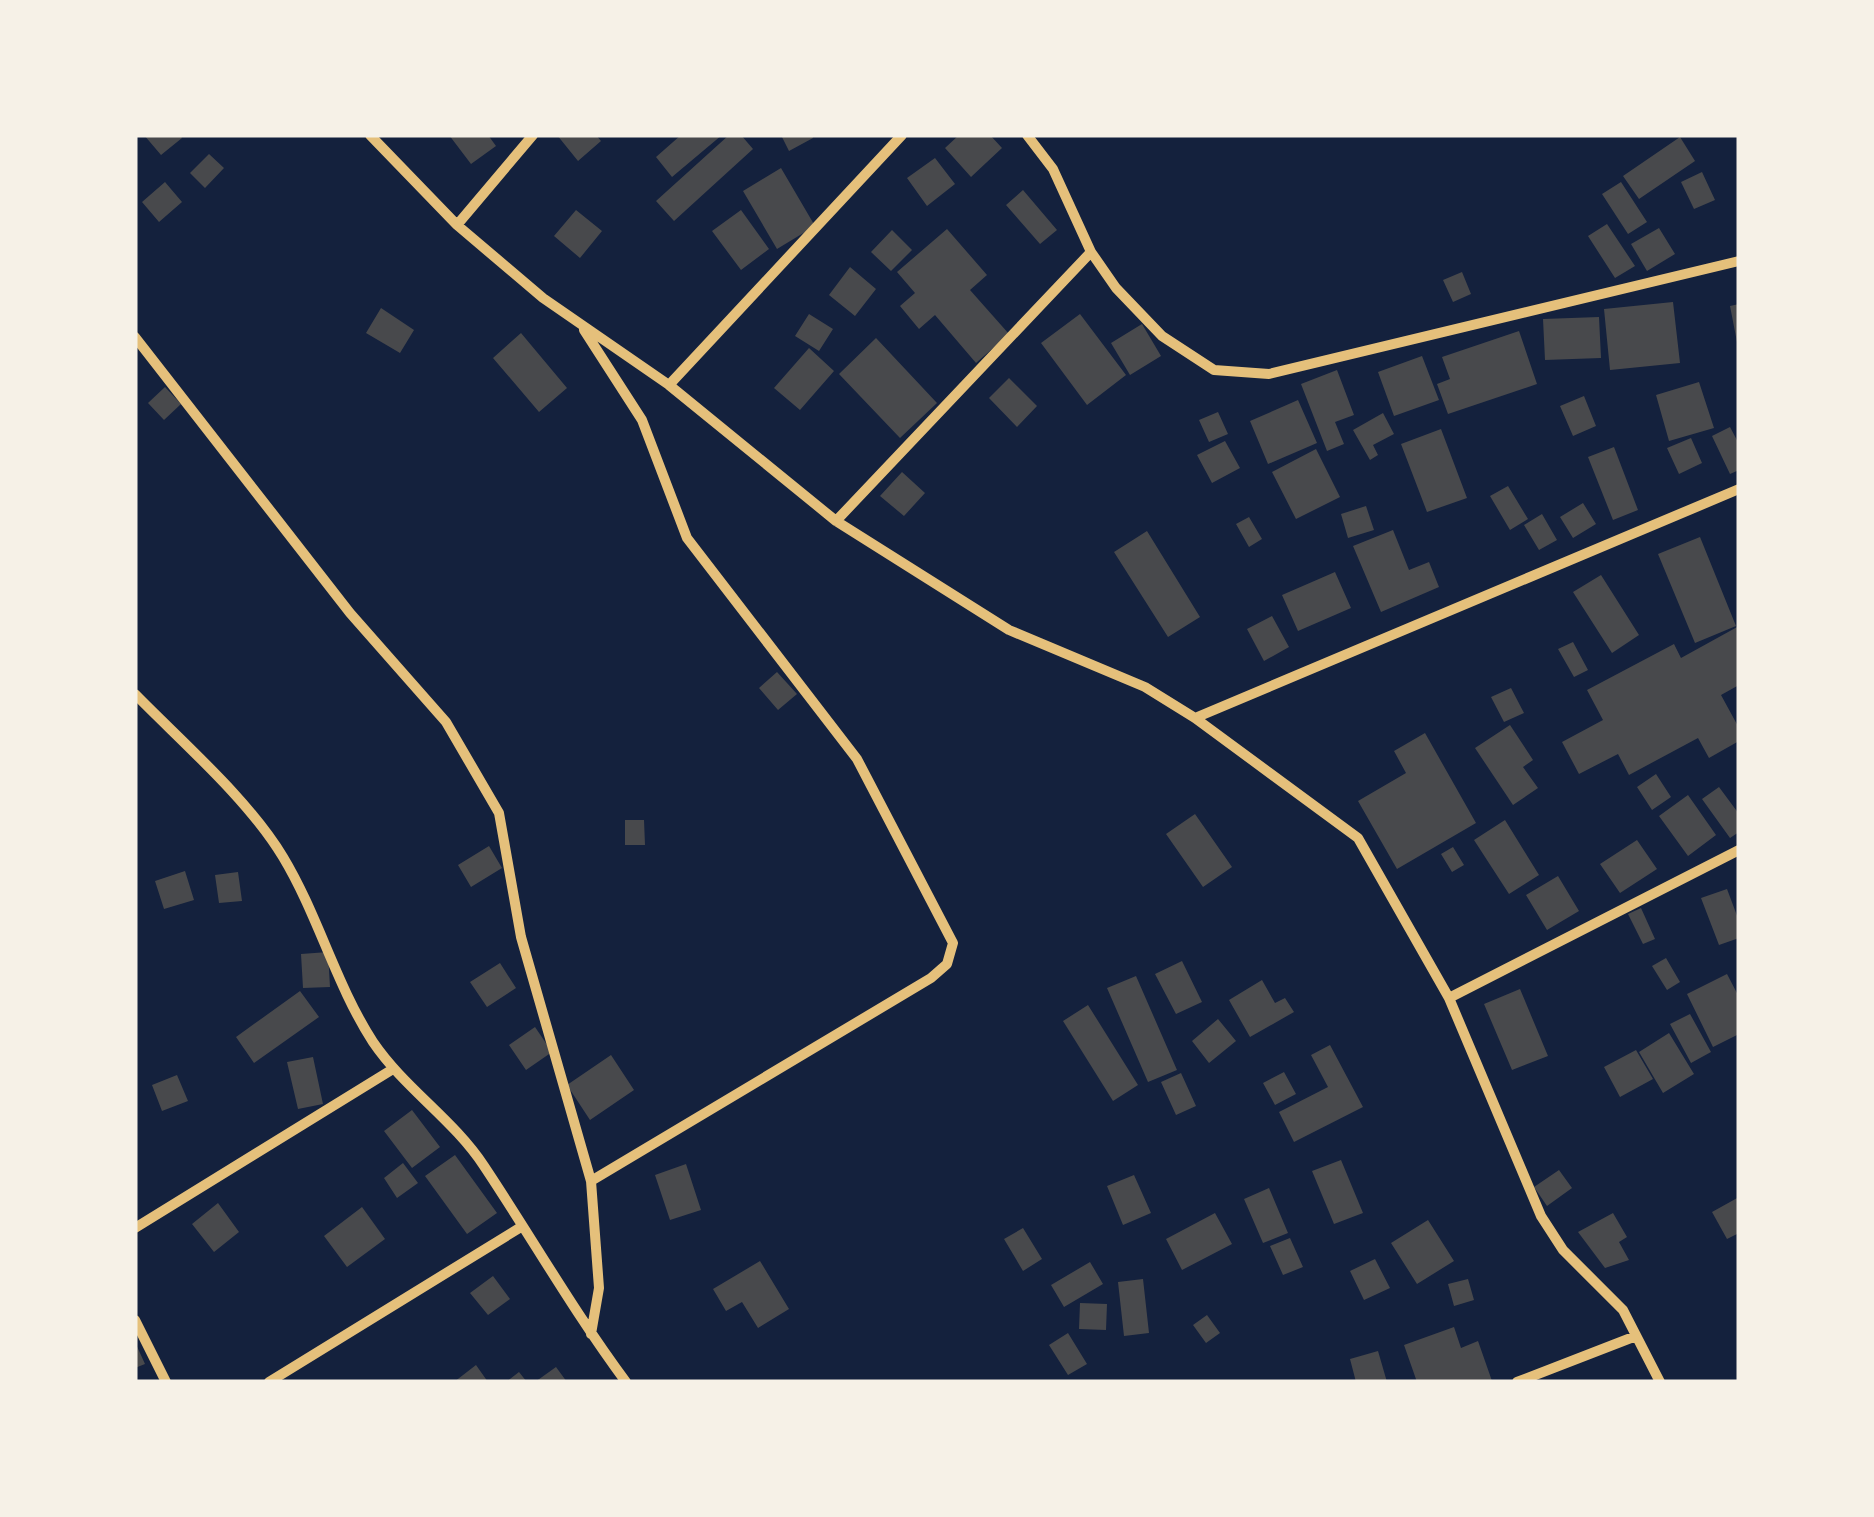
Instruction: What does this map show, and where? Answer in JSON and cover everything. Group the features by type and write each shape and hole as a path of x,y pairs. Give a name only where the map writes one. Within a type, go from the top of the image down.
{"street":[{"path":"370,135 457,225 542,298 669,385 836,521 1009,630 1145,688 1195,718 1358,838 1449,998 1541,1216 1562,1250 1623,1310 1660,1382"},
{"path":"457,225 533,135"},
{"path":"669,385 902,135"},
{"path":"1027,135 1052,169 1090,252 1116,288 1162,336 1214,370 1269,374 1739,261"},
{"path":"836,521 1090,252"},
{"path":"580,323 642,420 687,538 857,759 954,943 947,964 931,978 591,1181"},
{"path":"135,338 350,613 446,722 499,813 522,937 591,1181 599,1288 590,1334"},
{"path":"1195,718 1739,489"},
{"path":"135,694 220,782 282,854 370,1037 392,1069 457,1130 590,1334 626,1382"},
{"path":"1449,998 1739,850"},
{"path":"135,1228 392,1069"},
{"path":"270,1382 521,1227"},
{"path":"135,1320 166,1382"},
{"path":"1517,1382 1636,1336"}],"building":[{"path":"144,135 180,135 182,138 161,155"},
{"path":"449,135 488,135 496,146 471,164"},
{"path":"557,135 596,135 601,141 578,161"},
{"path":"681,135 722,135 672,177 656,157"},
{"path":"729,135 741,135 753,149 674,221 656,201"},
{"path":"781,135 812,135 813,138 789,151"},
{"path":"959,135 990,135 1002,148 971,177 945,148"},
{"path":"1680,137 1695,161 1639,199 1623,176"},
{"path":"209,154 224,168 205,188 190,173"},
{"path":"935,158 955,184 927,206 907,178"},
{"path":"781,168 815,226 777,249 743,191"},
{"path":"1702,172 1715,200 1694,209 1681,182"},
{"path":"165,182 182,202 159,222 142,202"},
{"path":"1621,182 1647,222 1628,234 1602,194"},
{"path":"1023,190 1057,230 1040,244 1006,205"},
{"path":"576,210 602,231 580,258 554,236"},
{"path":"741,210 769,249 741,270 712,231"},
{"path":"1607,224 1635,266 1615,278 1588,236"},
{"path":"1659,228 1675,254 1647,271 1631,244"},
{"path":"947,229 987,275 970,290 1009,334 976,363 935,315 919,329 900,306 915,293 897,272"},
{"path":"892,230 912,250 891,271 871,252"},
{"path":"850,267 876,289 855,316 829,295"},
{"path":"1462,272 1471,294 1453,302 1443,280"},
{"path":"1673,302 1680,363 1610,370 1604,309"},
{"path":"1739,304 1739,341 1737,342 1730,306"},
{"path":"381,308 414,330 400,353 366,333"},
{"path":"809,314 833,329 819,351 795,336"},
{"path":"1080,314 1126,375 1087,405 1041,343"},
{"path":"1599,317 1601,358 1545,360 1543,319"},
{"path":"1142,324 1161,356 1130,375 1111,343"},
{"path":"1519,331 1537,384 1448,414 1437,384 1450,379 1442,357"},
{"path":"521,333 567,388 539,412 493,358"},
{"path":"876,338 937,403 900,438 839,374"},
{"path":"809,348 834,371 800,410 774,388"},
{"path":"1422,356 1439,400 1394,416 1378,372"},
{"path":"1337,370 1354,415 1335,422 1344,444 1327,451 1301,384"},
{"path":"1009,378 1037,406 1017,427 989,398"},
{"path":"1699,382 1714,428 1669,441 1656,395"},
{"path":"165,387 181,404 164,420 148,403"},
{"path":"1584,396 1596,426 1573,436 1560,406"},
{"path":"1298,400 1317,443 1268,464 1250,421"},
{"path":"1218,412 1228,434 1209,442 1199,420"},
{"path":"1383,413 1394,434 1373,445 1378,455 1370,460 1353,430"},
{"path":"1730,427 1739,444 1739,470 1730,474 1712,436"},
{"path":"1441,429 1467,498 1427,512 1401,444"},
{"path":"1691,438 1702,463 1679,474 1667,448"},
{"path":"1225,441 1240,468 1212,483 1197,455"},
{"path":"1614,447 1638,510 1613,520 1588,457"},
{"path":"1316,449 1340,497 1296,519 1272,472"},
{"path":"902,472 925,493 904,516 880,496"},
{"path":"1508,486 1528,519 1510,530 1490,496"},
{"path":"1583,503 1596,524 1573,538 1560,517"},
{"path":"1366,506 1374,530 1348,538 1341,514"},
{"path":"1542,514 1557,540 1539,550 1524,525"},
{"path":"1249,517 1262,539 1249,547 1236,524"},
{"path":"1393,530 1409,570 1429,562 1439,587 1381,612 1353,546"},
{"path":"1147,531 1200,617 1168,637 1114,552"},
{"path":"1700,537 1736,626 1695,643 1658,554"},
{"path":"1335,572 1351,608 1298,631 1282,595"},
{"path":"1601,575 1639,635 1612,653 1573,592"},
{"path":"1272,616 1289,647 1264,661 1247,629"},
{"path":"1739,626 1739,685 1721,695 1739,728 1739,741 1709,758 1698,738 1629,775 1618,754 1579,774 1562,742 1603,720 1587,690 1674,644 1681,658"},
{"path":"1573,642 1588,670 1574,677 1558,649"},
{"path":"777,672 797,694 778,710 759,688"},
{"path":"1511,688 1524,713 1504,722 1491,697"},
{"path":"1510,725 1533,760 1523,767 1538,788 1513,805 1475,748"},
{"path":"1425,733 1476,823 1397,869 1358,801 1406,773 1394,751"},
{"path":"1656,774 1671,797 1652,810 1637,787"},
{"path":"1719,787 1739,814 1739,832 1730,838 1702,799"},
{"path":"1688,795 1716,835 1688,856 1659,816"},
{"path":"1195,814 1232,867 1203,887 1166,834"},
{"path":"625,820 644,820 645,845 625,845"},
{"path":"1505,820 1539,875 1509,894 1474,840"},
{"path":"1637,840 1657,869 1620,893 1600,864"},
{"path":"489,846 502,868 471,887 458,865"},
{"path":"1453,847 1464,865 1452,872 1441,854"},
{"path":"185,871 194,900 164,909 155,881"},
{"path":"238,872 242,901 219,903 215,875"},
{"path":"1558,876 1579,911 1547,930 1526,895"},
{"path":"1727,889 1739,921 1739,938 1719,945 1701,898"},
{"path":"1641,908 1655,939 1643,944 1628,914"},
{"path":"328,952 330,987 303,988 301,954"},
{"path":"1666,958 1680,982 1667,990 1652,966"},
{"path":"1182,961 1202,1002 1176,1014 1155,974"},
{"path":"500,963 516,988 487,1007 470,982"},
{"path":"1727,974 1739,997 1739,1034 1713,1047 1687,994"},
{"path":"1136,976 1177,1070 1148,1082 1107,988"},
{"path":"1262,980 1275,1003 1285,998 1294,1012 1250,1037 1229,1000"},
{"path":"1520,989 1548,1056 1512,1070 1484,1004"},
{"path":"300,991 319,1017 254,1063 236,1037"},
{"path":"1088,1005 1138,1085 1113,1101 1063,1021"},
{"path":"1690,1014 1711,1052 1691,1063 1670,1024"},
{"path":"1218,1019 1236,1041 1209,1063 1192,1041"},
{"path":"535,1027 552,1052 526,1070 509,1045"},
{"path":"1669,1033 1694,1074 1663,1093 1639,1052"},
{"path":"1330,1045 1363,1107 1294,1142 1279,1112 1328,1087 1311,1055"},
{"path":"1636,1050 1653,1079 1620,1097 1604,1067"},
{"path":"611,1055 634,1090 590,1120 567,1085"},
{"path":"313,1057 323,1104 298,1109 287,1062"},
{"path":"1284,1072 1296,1094 1275,1105 1263,1083"},
{"path":"1181,1073 1196,1106 1176,1115 1161,1082"},
{"path":"177,1075 188,1101 162,1111 152,1085"},
{"path":"412,1110 440,1147 412,1168 384,1131"},
{"path":"455,1155 497,1213 467,1234 425,1176"},
{"path":"1341,1160 1363,1213 1334,1224 1312,1171"},
{"path":"403,1163 418,1183 397,1198 384,1178"},
{"path":"686,1164 701,1210 670,1220 655,1175"},
{"path":"1559,1170 1572,1188 1547,1206 1534,1187"},
{"path":"1134,1175 1151,1213 1123,1225 1107,1186"},
{"path":"1269,1188 1288,1233 1263,1243 1244,1199"},
{"path":"1739,1197 1739,1233 1727,1239 1712,1212"},
{"path":"218,1203 239,1232 214,1252 192,1224"},
{"path":"362,1207 385,1239 347,1267 324,1236"},
{"path":"1215,1213 1232,1244 1182,1270 1166,1239"},
{"path":"1613,1213 1627,1237 1619,1242 1629,1260 1605,1268 1578,1232"},
{"path":"1428,1220 1454,1261 1417,1284 1391,1243"},
{"path":"1023,1228 1042,1259 1023,1271 1004,1239"},
{"path":"1290,1238 1303,1267 1283,1275 1270,1246"},
{"path":"1375,1259 1390,1288 1364,1300 1350,1271"},
{"path":"760,1261 789,1309 758,1328 742,1302 726,1311 713,1289"},
{"path":"1090,1262 1103,1284 1064,1307 1051,1285"},
{"path":"493,1276 510,1299 488,1315 470,1293"},
{"path":"1143,1279 1149,1333 1124,1336 1118,1282"},
{"path":"1468,1279 1474,1300 1454,1306 1448,1284"},
{"path":"1080,1303 1107,1304 1106,1330 1079,1329"},
{"path":"1207,1315 1220,1333 1206,1343 1193,1325"},
{"path":"1454,1327 1461,1348 1478,1341 1492,1381 1417,1382 1404,1345"},
{"path":"1068,1333 1087,1364 1068,1375 1049,1345"},
{"path":"135,1342 145,1364 135,1368"},
{"path":"1378,1351 1387,1382 1356,1382 1350,1359"},
{"path":"476,1365 488,1382 454,1382"},
{"path":"556,1367 567,1382 535,1382"},
{"path":"519,1372 527,1382 506,1382"}]}
